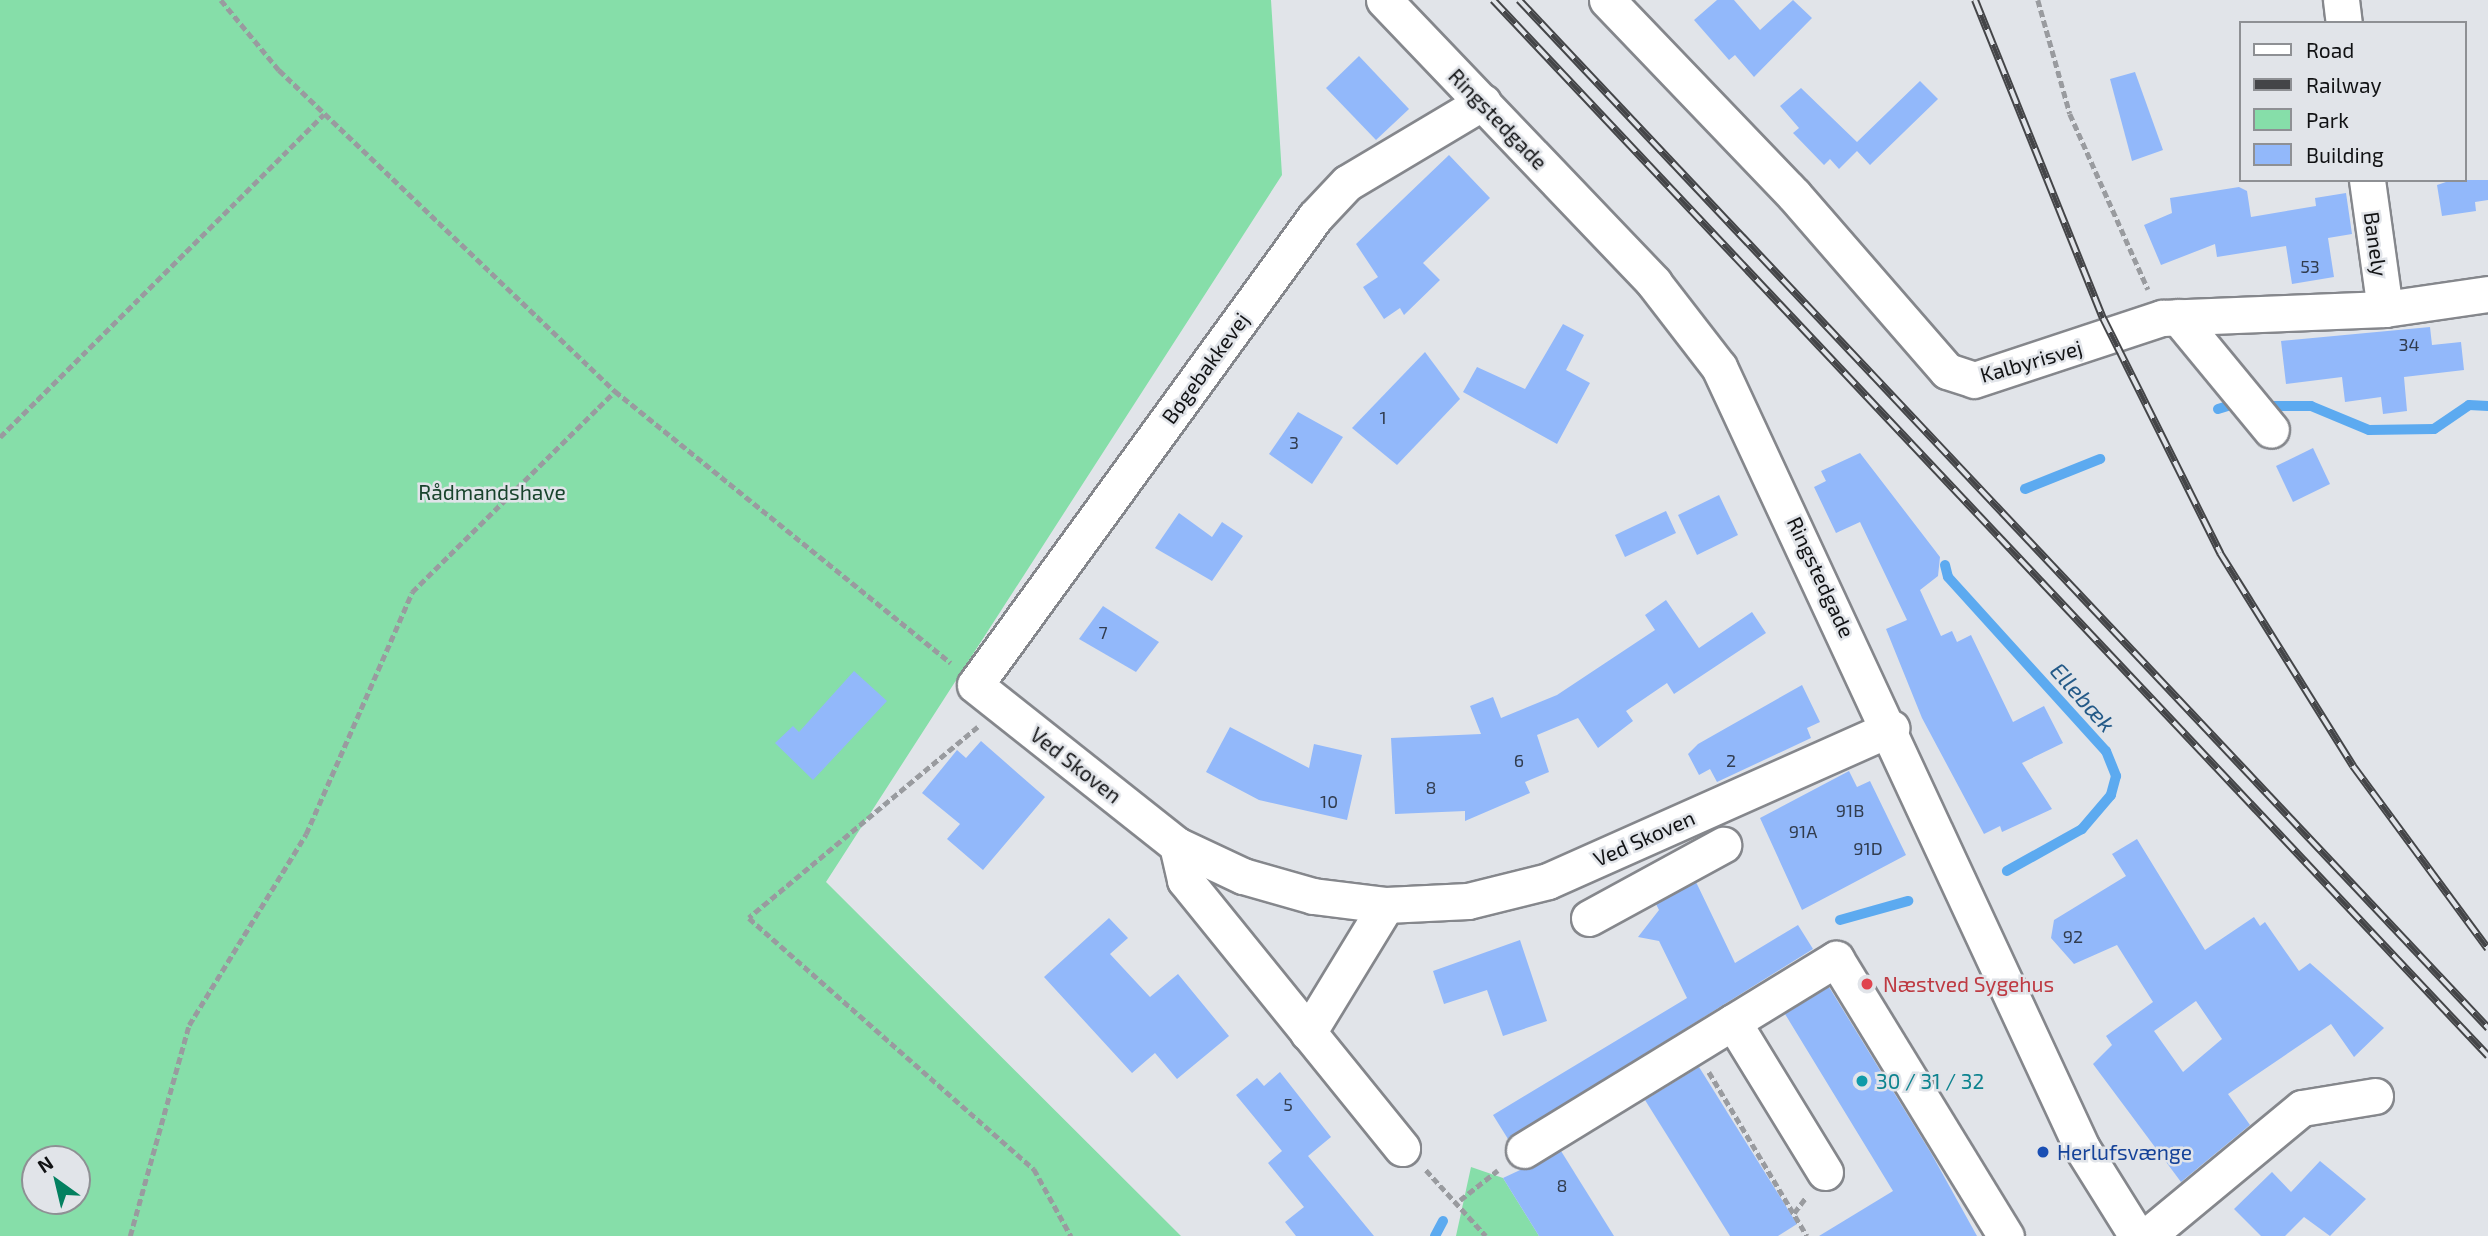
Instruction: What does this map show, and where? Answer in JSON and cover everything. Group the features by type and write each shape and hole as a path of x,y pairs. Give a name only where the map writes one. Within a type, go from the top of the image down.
{"street":[{"name":"Ringstedgade","path":"1384,0 1678,310 1719,367 1891,728 2082,1148 2137,1236"},
{"name":"Kalbyrisvej","path":"1607,0 1794,194 1947,372 1974,380 2170,318 2385,309 2488,294"},
{"path":"2341,0 2344,21"},
{"name":"Bøgebakkevej","path":"975,685 1315,217 1348,183 1483,102"},
{"name":"Banely","path":"2367,182 2385,309"},
{"path":"2170,318 2271,430"},
{"name":"Ved Skoven","path":"975,685 1177,845 1243,876 1313,896 1386,905 1468,901 1548,881 1891,728"},
{"path":"1177,845 1185,880 1402,1148"},
{"path":"1589,918 1723,845"},
{"path":"1308,1033 1386,905"},
{"path":"1524,1150 1836,959 2006,1236"},
{"path":"1733,1022 1825,1172"},
{"path":"2147,1236 2302,1108 2375,1096"}],"path":[{"path":"221,0 325,114 615,391 975,685"},
{"path":"2038,0 2070,114 2170,318"},
{"path":"0,437 325,114"},
{"path":"130,1236 189,1025 306,834 412,592 615,391"},
{"path":"1003,706 749,918 1034,1169 1071,1236"},
{"path":"1693,1046 1807,1236"},
{"path":"1402,1148 1460,1200 1486,1236"},
{"path":"1460,1200 1524,1150"}],"green space":[{"name":"Rådmandshave","path":"0,0 1271,0 1282,175 826,882 1181,1236 0,1236"},
{"path":"1471,1167 1503,1178 1539,1236 1456,1236"}],"building":[{"path":"1717,0 1734,0 1760,30 1793,0 1812,18 1754,77 1735,55 1729,60 1694,20"},
{"path":"1359,56 1409,109 1376,140 1326,88"},
{"path":"2135,72 2163,150 2132,161 2110,79"},
{"path":"1920,81 1938,99 1870,165 1857,151 1839,169 1830,159 1824,165 1793,133 1799,128 1780,106 1801,88 1857,142"},
{"path":"1449,155 1490,198 1423,263 1440,280 1404,315 1400,308 1384,319 1363,287 1378,277 1356,244"},
{"path":"2488,180 2488,200 2475,202 2476,211 2442,216 2437,185 2446,182"},
{"path":"2239,187 2247,191 2251,217 2316,206 2315,198 2346,193 2352,234 2328,238 2334,277 2292,284 2286,246 2217,257 2215,244 2161,265 2144,225 2172,213 2170,198"},
{"path":"1563,324 1584,335 1566,370 1590,383 1557,444 1463,392 1477,367 1525,389"},
{"path":"2430,327 2432,345 2461,342 2464,370 2404,377 2407,411 2383,414 2381,397 2345,402 2342,377 2286,384 2281,341"},
{"path":"1425,352 1460,399 1397,465 1352,428"},
{"path":"1298,412 1343,437 1312,484 1269,454"},
{"path":"2313,448 2330,484 2293,502 2276,466"},
{"path":"1860,453 1940,557 1938,576 1920,590 1941,636 1952,631 1957,642 1971,635 2013,722 2044,706 2063,743 2022,763 2052,809 2002,832 2000,826 1984,834 1922,718 1886,629 1907,620 1860,522 1836,533 1814,487 1826,481 1821,471"},
{"path":"1719,495 1738,535 1697,555 1678,515"},
{"path":"1666,511 1676,533 1625,557 1615,535"},
{"path":"1179,513 1212,537 1222,522 1243,536 1212,581 1155,548"},
{"path":"1666,600 1699,648 1752,612 1766,633 1674,694 1667,683 1626,711 1633,721 1598,748 1578,718 1537,735 1549,772 1525,782 1530,793 1465,821 1465,811 1395,814 1391,738 1481,734 1470,706 1493,697 1501,718 1557,695 1655,630 1645,615"},
{"path":"1103,606 1159,642 1136,672 1079,639"},
{"path":"854,671 887,701 813,780 775,743 793,726 799,732"},
{"path":"1802,685 1820,722 1807,728 1811,738 1717,782 1710,769 1699,775 1688,754 1698,744"},
{"path":"1230,727 1309,768 1314,744 1362,755 1347,820 1259,800 1206,772"},
{"path":"981,741 1045,797 983,870 947,839 960,824 922,793 957,750 966,758"},
{"path":"1849,771 1857,787 1870,781 1906,855 1802,910 1760,818"},
{"path":"2137,839 2205,950 2254,917 2260,926 2265,922 2299,971 2310,963 2384,1028 2354,1057 2331,1024 2228,1094 2250,1125 2181,1182 2093,1064 2112,1045 2106,1036 2153,1002 2117,945 2074,964 2051,938 2054,920 2126,876 2112,854","holes":["2196,1001 2222,1039 2183,1072 2154,1031"]},
{"path":"1696,882 1735,963 1798,925 1813,949 1508,1139 1493,1115 1687,998 1659,941 1638,937 1659,910 1656,904"},
{"path":"1109,918 1128,938 1110,954 1150,997 1178,974 1229,1036 1177,1079 1155,1053 1132,1073 1044,977"},
{"path":"1520,940 1547,1021 1503,1036 1487,990 1444,1004 1433,971"},
{"name":"30 / 31 / 32","path":"1829,987 1931,1153 1977,1236 1819,1236 1893,1191 1785,1014"},
{"path":"1699,1067 1797,1224 1778,1236 1730,1236 1645,1100"},
{"path":"1280,1072 1331,1137 1308,1156 1374,1236 1296,1236 1285,1222 1304,1207 1268,1163 1282,1151 1236,1095 1257,1078 1264,1086"},
{"path":"1561,1151 1614,1236 1539,1236 1503,1178"},
{"path":"2320,1161 2366,1199 2330,1236 2304,1217 2285,1236 2261,1236 2234,1209 2272,1172 2291,1192"}],"waterway":[{"name":"Ellebæk","path":"2218,409 2234,404"},
{"name":"Ellebæk","path":"2268,406 2311,406 2369,430 2434,429 2469,405 2488,406"},
{"name":"Ellebæk","path":"2025,489 2100,459"},
{"name":"Ellebæk","path":"1945,565 1948,577 2106,751 2116,776 2111,795 2082,829 2007,871"},
{"name":"Ellebæk","path":"1840,920 1908,901"},
{"name":"Ellebæk","path":"1435,1236 1443,1221"}],"railway":[{"path":"1493,0 2488,1056"},
{"path":"1519,0 2488,1028"},
{"path":"1975,0 2103,318 2220,553 2353,766 2488,949"}],"place":[{"name":"Næstved Sygehus","path":"1867,984"},
{"name":"30 / 31 / 32","path":"1862,1081"},
{"name":"Herlufsvænge","path":"2043,1152"}]}
